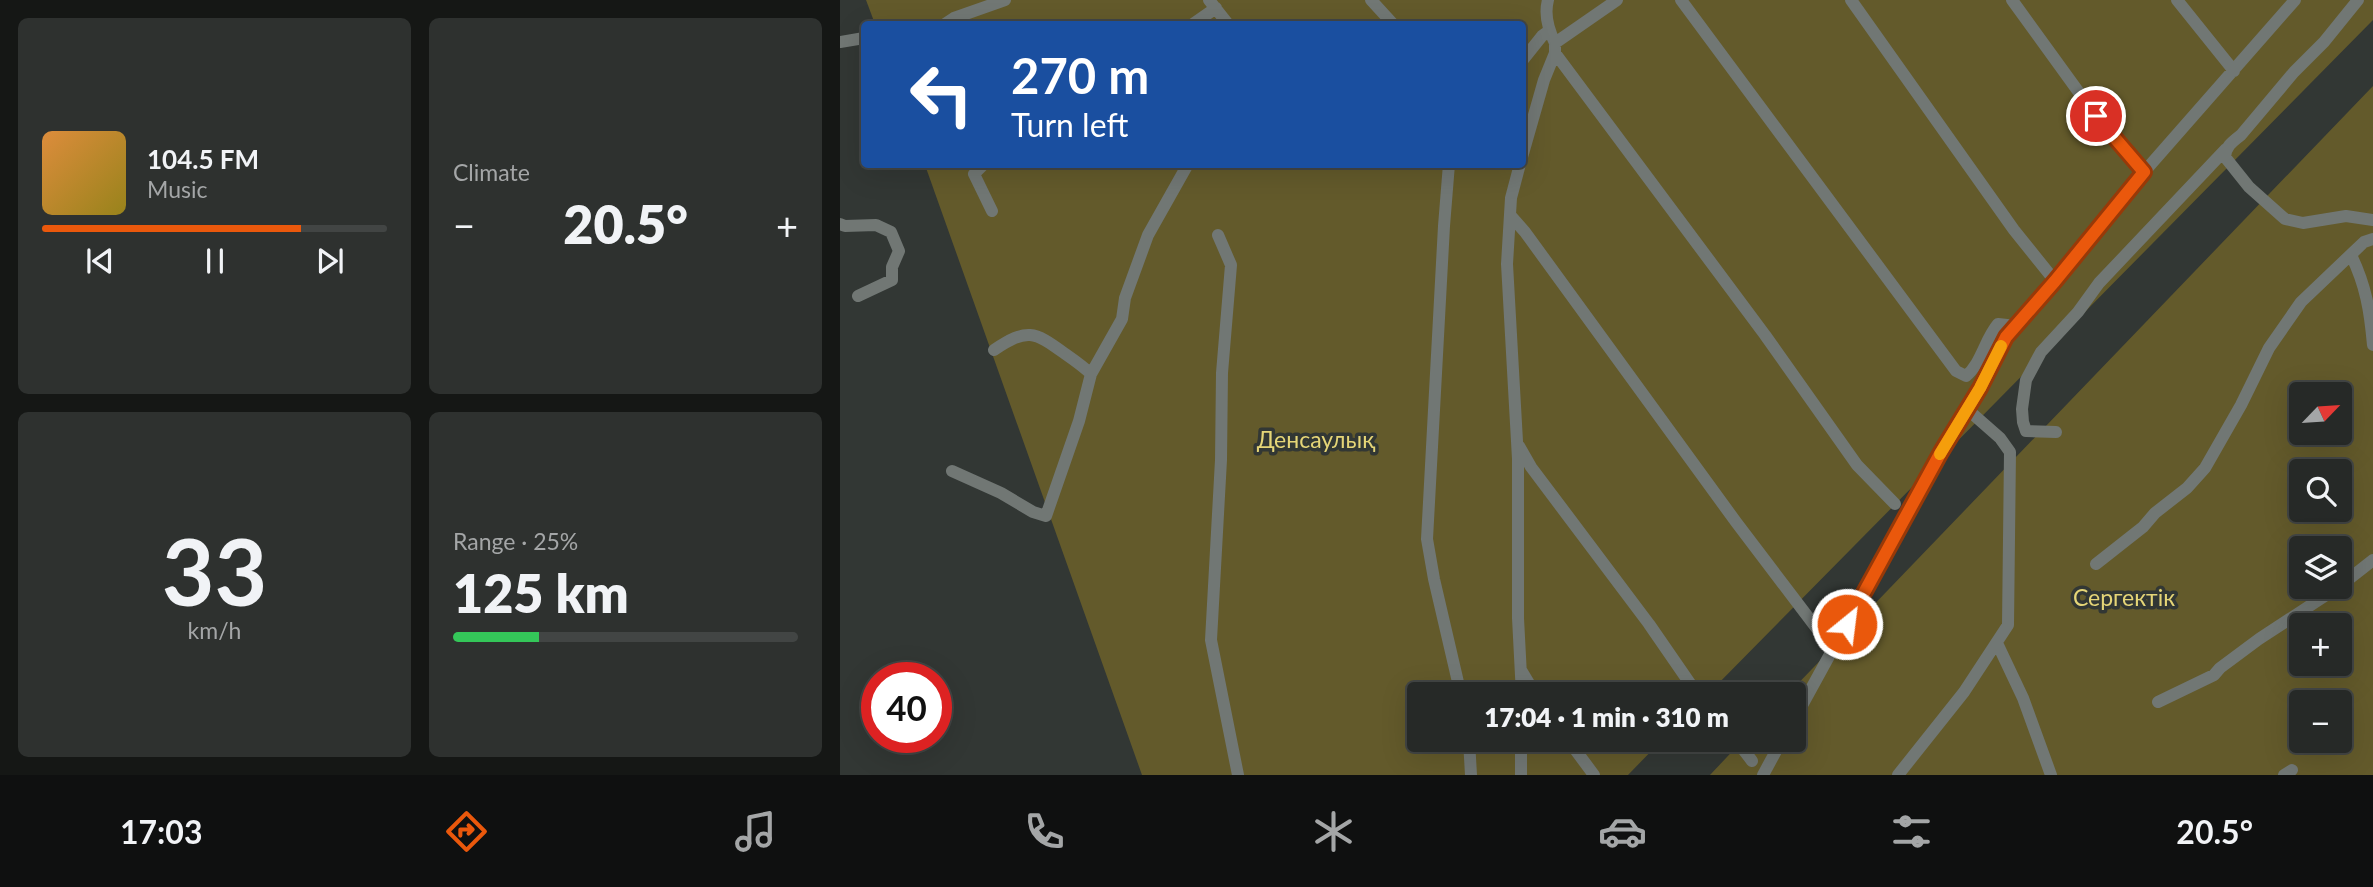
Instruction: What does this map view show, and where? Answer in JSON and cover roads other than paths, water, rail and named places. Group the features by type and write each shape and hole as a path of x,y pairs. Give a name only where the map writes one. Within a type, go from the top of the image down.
{"street":[{"path":"950,21 1005,0"},
{"path":"1371,0 1390,21"},
{"path":"1526,143 1553,42 1617,0"},
{"path":"1681,0 1956,371 1966,376 1973,370 1992,330 1998,324 2016,326"},
{"path":"1850,0 2014,230 2055,281"},
{"path":"2012,0 2096,116 2144,172"},
{"path":"2178,0 2234,71"},
{"path":"1806,698 2006,337 2144,172 2295,0"},
{"path":"2056,432 2026,431 2023,422 2026,380 2041,352 2078,312 2099,283 2324,42 2358,0"},
{"path":"1546,1 1553,42 1857,466 1895,504"},
{"path":"1197,21 1212,4 1226,21"},
{"path":"1526,56 1542,36 1553,42"},
{"path":"840,42 861,38"},
{"path":"2226,149 2225,157 2236,174 2284,219 2303,223 2346,216 2373,220"},
{"path":"980,168 974,174 992,211"},
{"path":"952,471 1046,516 1079,421 1091,374 1122,319 1125,298 1148,235 1186,168"},
{"path":"1449,168 1427,539 1458,682"},
{"path":"1519,168 1511,198 1507,264 1517,443 1521,682"},
{"path":"1510,215 1736,522 1824,639 1834,648"},
{"path":"840,224 876,225 891,232 899,251 892,267 892,280 858,296"},
{"path":"1218,235 1231,265 1222,373 1221,460 1211,640 1238,775"},
{"path":"2096,564 2143,527 2205,468 2241,405 2269,348 2301,302 2364,242 2373,239"},
{"path":"2351,255 2369,302 2373,345"},
{"path":"994,350 1025,334 1035,334 1091,374"},
{"path":"1898,775 1964,692 2007,625 2010,452 2000,438 1967,409"},
{"path":"1517,443 1531,467 1689,682"},
{"path":"2352,577 2373,560"},
{"path":"2158,702 2214,676 2220,668 2259,639 2320,599"},
{"path":"2000,638 2051,775"},
{"path":"1519,667 1528,682"},
{"path":"1470,752 1471,775"},
{"path":"1521,752 1521,775"},
{"path":"1577,752 1594,775"},
{"path":"1745,752 1752,761"},
{"path":"1763,775 1775,752"}],"park label":[{"name":"Денсаулық","path":"1316,440"},
{"name":"Сергектік","path":"2124,598"}]}
